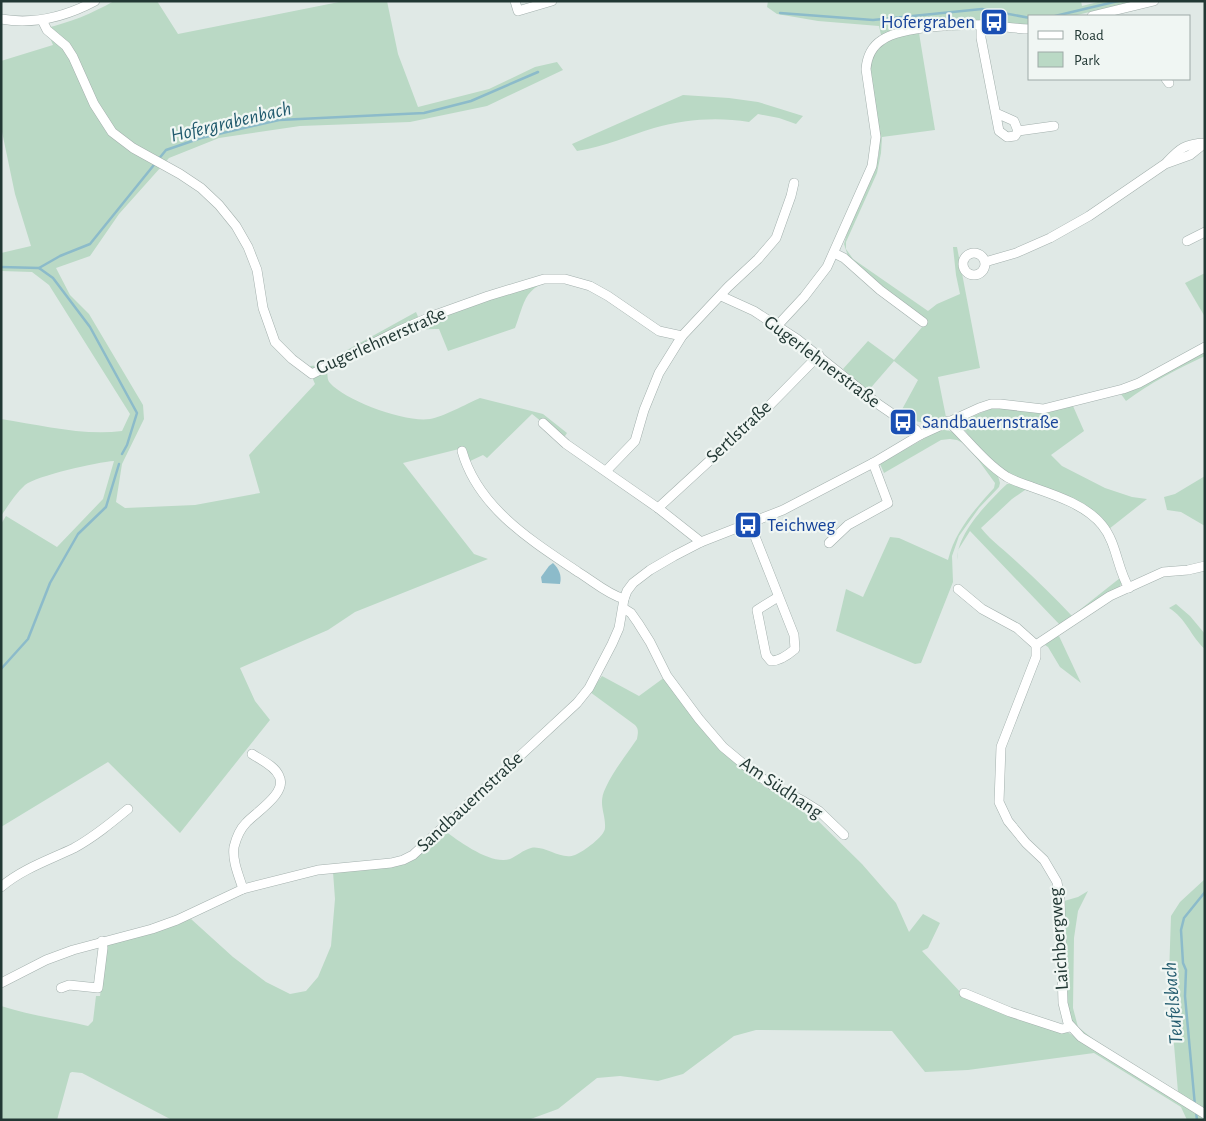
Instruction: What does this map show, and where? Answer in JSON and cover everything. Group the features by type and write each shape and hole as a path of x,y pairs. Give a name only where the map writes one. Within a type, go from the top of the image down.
{"street":[{"path":"1,19 42,20 72,12 95,1"},
{"path":"515,1 518,11 552,1"},
{"path":"1103,15 1124,13 1154,1"},
{"name":"Gugerlehnerstraße","path":"42,20 47,30 66,46 73,57 94,104 108,126 121,140 201,188 219,205 236,226 248,247 257,270 263,308 274,342 312,374 434,315 544,279 565,279 590,286 655,328 668,334 682,336"},
{"path":"777,326 817,282 834,253 872,166 875,150 874,121 866,69 870,53 883,39 896,33 934,27 981,25 1028,29"},
{"path":"981,25 981,38 997,125 1001,134 1011,137 1015,136 1018,131 1054,126"},
{"path":"996,113 1014,121 1018,131"},
{"path":"985,262 1050,238 1089,216 1165,164 1178,150 1187,145 1205,143"},
{"path":"606,471 635,441 644,410 659,373 682,336 697,318 758,259 776,238 794,183"},
{"path":"1188,241 1205,232"},
{"path":"834,253 844,258 880,290 923,322"},
{"name":"Gugerlehnerstraße","path":"720,296 747,307 819,355 878,404 916,430 920,435"},
{"path":"462,451 466,466 477,485 508,522 524,536 572,568 611,593 624,599 633,584 650,570 701,542 783,510 948,421 991,404 1043,409 1123,389 1139,383 1205,347"},
{"name":"Sertlstraße","path":"658,508 766,409 819,355"},
{"path":"948,421 996,469 1009,478 1049,493 1093,516 1111,540 1117,563 1129,588"},
{"path":"543,424 566,444 658,508 701,542"},
{"path":"829,543 848,525 888,503 873,463"},
{"path":"750,524 794,635 794,650 787,656 771,661 766,655 757,610 762,605 778,597"},
{"path":"958,589 982,609 1017,628 1036,646 1110,596 1163,572 1188,570 1205,566"},
{"name":"Sandbauernstraße","path":"1,983 46,960 102,941 152,929 177,920 243,888 318,870 391,863 413,855 577,703 589,688 601,667 619,628 624,599"},
{"name":"Am Südhang","path":"623,608 631,613 638,623 667,676 698,719 723,747 772,785 819,811 844,835"},
{"name":"Laichbergweg","path":"1036,646 1036,657 1000,747 999,802 1008,821 1026,843 1044,860 1057,882 1060,900 1064,1003 1070,1027"},
{"path":"243,888 234,860 236,839 245,824 277,794 281,785 280,776 274,768 252,754"},
{"path":"1,887 18,874 77,846 128,809"},
{"path":"62,988 69,985 98,988 103,948 102,941"},
{"path":"964,993 1002,1009 1062,1029 1070,1027 1089,1042 1202,1113"}],"green space":[{"path":"114,1 157,1 178,34 344,1 387,1 398,54 418,107 489,89 535,67 557,62 563,70 487,106 410,122 300,126 219,138 169,158 119,214 90,256 56,268 70,295 89,314 143,405 144,419 122,464 116,502 125,508 195,505 260,493 249,455 315,384 312,377 375,345 455,309 556,280 567,283 553,282 539,285 528,295 515,328 448,351 439,329 409,332 381,343 327,372 329,382 349,397 377,409 407,418 435,418 480,398 543,414 567,433 563,439 532,414 487,458 483,455 468,462 459,449 403,463 474,554 488,559 355,612 328,630 240,668 255,701 270,720 180,833 108,762 1,827 1,524 6,516 57,547 103,499 114,461 67,470 31,481 18,492 1,516 1,419 62,429 107,432 122,431 130,414 49,285 32,272 1,271 1,253 31,246 15,194 1,127 1,61 53,45 46,28 81,17"},
{"path":"768,1 1081,1 1082,6 1102,1 1135,1 1077,15 1028,15 1028,25 919,25 896,29 881,35 879,26 818,21 777,14 767,7"},
{"path":"919,33 935,130 882,137 877,173 846,242 846,249 853,259 928,311 937,304 960,294 953,247 957,247 980,368 938,377 946,417 933,422 917,422 899,415 918,380 894,361 868,391 843,369 868,341 894,360 923,326 903,305 848,256 844,244 847,233 875,171 879,154 879,128 870,68 873,53 882,43 900,35"},
{"path":"683,95 758,102 803,116 796,124 758,114 749,122 725,120 690,121 654,128 588,149 577,151 572,144"},
{"path":"1205,273 1205,317 1185,283"},
{"path":"571,284 595,290 639,321 600,296"},
{"path":"416,312 419,319 315,369 312,369 310,366 320,365"},
{"path":"1205,351 1205,356 1164,377 1126,401 1121,394 1135,388"},
{"path":"1073,406 1084,431 1051,455 1062,466 1105,488 1132,497 1147,499 1109,529 1060,494 1008,473 977,445 962,425 964,420 990,409 1001,408 1045,413"},
{"path":"941,429 949,431 965,440 998,476 1000,483 999,487 979,508 959,536 952,556 953,582 921,663 915,664 836,631 846,589 863,597 890,537 899,538 948,560 955,539 973,512 994,488 995,483 965,444 950,439 941,440 884,473 880,464"},
{"path":"1205,476 1205,526 1181,512 1167,510 1164,497 1175,494"},
{"path":"1007,484 1013,484 1057,499 1085,514 1093,522 1066,505 1025,490 1012,499 981,528 1039,582 1072,616 1120,578 1122,582 1119,588 1060,625 970,531 959,549 968,529 983,509"},
{"path":"1176,604 1190,616 1205,634 1205,649 1180,617 1169,608"},
{"path":"1059,636 1081,683 1060,667 1045,645 1053,638"},
{"path":"602,676 639,696 665,677 721,751 765,787 805,808 862,864 896,903 909,932 923,914 940,923 928,948 922,951 963,995 1013,1017 1069,1033 1205,1120 1187,1120 1181,1107 1094,1053 968,1070 925,1072 892,1031 756,1030 734,1036 683,1074 658,1081 620,1076 597,1078 558,1109 528,1120 172,1120 82,1073 72,1072 70,1073 57,1120 1,1120 1,1006 88,1026 93,1021 96,996 100,996 106,947 109,944 191,919 233,957 266,982 290,994 306,991 318,977 331,946 335,899 333,872 416,857 445,831 485,856 502,860 510,859 531,848 570,856 588,847 604,831 603,793 613,774 637,739 638,733 635,725 590,692"},
{"path":"1205,879 1205,1109 1193,1105 1088,1039 1073,1026 1066,1004 1064,901 1078,897 1088,891 1078,911 1074,938 1073,1008 1078,1027 1103,1047 1178,1092 1169,975 1171,916 1180,902"}],"water":[{"path":"553,563 560,572 560,584 542,583 541,577"}],"waterway":[{"name":"Hofergrabenbach","path":"1059,15 1118,1"},
{"name":"Hofergrabenbach","path":"780,13 873,20 982,9 1028,18"},
{"name":"Hofergrabenbach","path":"1,267 39,268 60,256 90,244 166,150 201,138 279,120 424,113 471,101 538,72"},
{"path":"39,268 53,278 90,327 137,413 127,445 122,454"},
{"path":"1,669 28,639 50,583 78,534 106,507 119,464"},
{"name":"Teufelsbach","path":"1195,1106 1185,996 1186,970 1183,963 1181,930 1184,918 1205,892"},
{"name":"Teufelsbach","path":"1196,1111 1197,1120"}],"place":[{"name":"Hofergraben","path":"994,22"},
{"name":"Sandbauernstraße","path":"903,422"},
{"name":"Teichweg","path":"748,525"}]}
